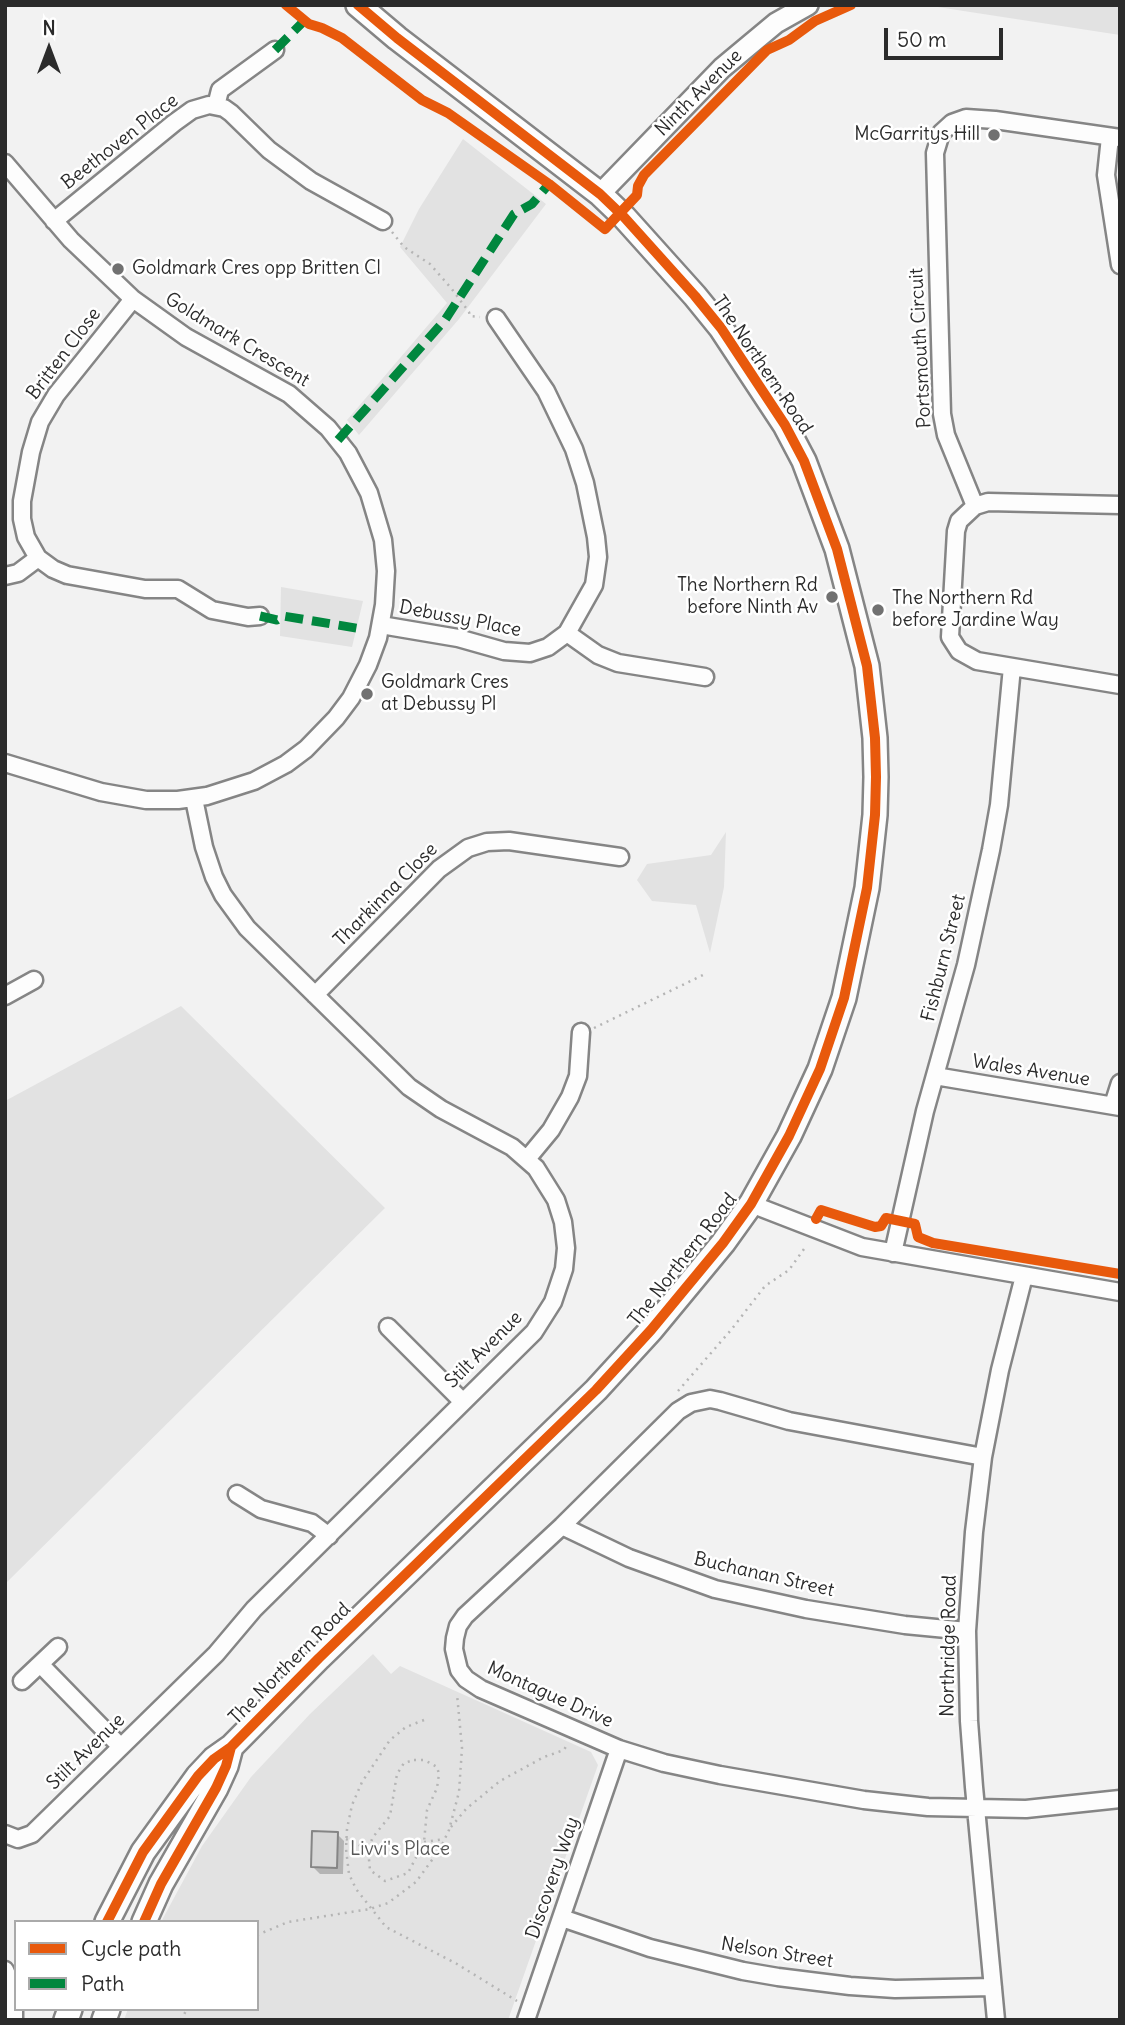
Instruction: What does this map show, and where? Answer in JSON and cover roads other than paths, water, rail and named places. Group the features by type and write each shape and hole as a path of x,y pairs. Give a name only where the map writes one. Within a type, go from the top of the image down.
{"highway":[{"name":"The Northern Road","path":"108,1920 144,1852 198,1776 214,1759 231,1748 319,1658 596,1390 696,1277 751,1204 789,1136 820,1069 841,1008 867,888 875,815 875,738 867,666 837,548 804,461 785,425 721,328 660,256 600,194 358,5"},
{"name":"The Northern Road","path":"145,1920 174,1859 216,1788 231,1748"}],"main road":[{"name":"Ninth Avenue","path":"600,194 722,68 776,23 808,5"}],"street":[{"path":"275,50 220,90 216,106 231,113 275,155 311,181 383,221"},
{"name":"Beethoven Place","path":"54,221 192,110 216,106"},
{"name":"Portsmouth Circuit","path":"975,506 946,435 942,414 935,153 938,139 952,123 976,117 1115,137"},
{"path":"1115,137 1106,175 1120,265"},
{"name":"Goldmark Crescent","path":"5,163 85,256 133,299 186,337 289,394 311,411 341,444 365,484 383,540 386,584 381,625 374,650 355,691 320,736 286,764 254,781 232,790 194,799 163,801 126,797 5,763"},
{"name":"Britten Close","path":"38,558 26,537 21,511 30,452 36,433 56,395 133,299"},
{"name":"Debussy Place","path":"381,625 522,653 548,647 567,633 590,595 596,576 598,548 589,497 574,449 553,402 496,318"},
{"path":"1120,505 988,502 975,506 960,521 956,531 950,637 959,651 968,657 1120,685"},
{"path":"5,576 18,573 38,558 53,569 74,577 145,589 178,589 212,610 248,617 260,615"},
{"path":"567,633 598,655 618,663 705,677"},
{"name":"Fishburn Street","path":"893,1253 935,1076 966,965 991,850 999,805 1012,667"},
{"name":"Stilt Avenue","path":"32,1834 216,1654 254,1609 542,1323 562,1280 566,1248 563,1222 551,1191 527,1158 501,1140 448,1113 409,1087 247,928 223,895 209,864 194,799"},
{"name":"Tharkinna Close","path":"316,995 439,869 468,848 487,842 509,841 620,857"},
{"path":"5,996 34,980"},
{"path":"527,1158 551,1130 570,1097 578,1076 581,1032"},
{"name":"Wales Avenue","path":"935,1076 1116,1106"},
{"path":"1116,1106 1120,1083"},
{"path":"751,1204 849,1243 1120,1292"},
{"name":"Northridge Road","path":"996,2020 969,1721 967,1631 983,1457 1000,1370 1024,1276"},
{"path":"388,1327 462,1401"},
{"name":"Montague Drive","path":"983,1457 789,1422 720,1401 700,1400 678,1411 562,1526 465,1616 458,1626 455,1638 458,1670 481,1689 619,1749 687,1768 900,1805 1026,1809 1120,1799"},
{"path":"237,1494 261,1509 312,1523 329,1536"},
{"name":"Buchanan Street","path":"562,1526 629,1558 715,1589 760,1601 905,1625 967,1631"},
{"path":"22,1681 58,1647"},
{"path":"40,1664 121,1747"},
{"name":"Discovery Way","path":"526,2020 619,1749"},
{"path":"5,1834 18,1839 32,1834 37,1850"},
{"name":"Nelson Street","path":"562,1918 673,1954 778,1977 884,1988 993,1987"},
{"path":"5,1970 14,1991 14,2020"}],"place":[{"name":"McGarritys Hill","path":"994,135"},
{"name":"Goldmark Cres opp Britten Cl","path":"118,269"},
{"name":"The Northern Rd before Ninth Av","path":"832,597"},
{"name":"The Northern Rd before Jardine Way","path":"878,610"},
{"name":"Goldmark Cres at Debussy Pl","path":"367,694"}],"park label":[{"name":"Livvi's Place","path":"400,1850"}]}
